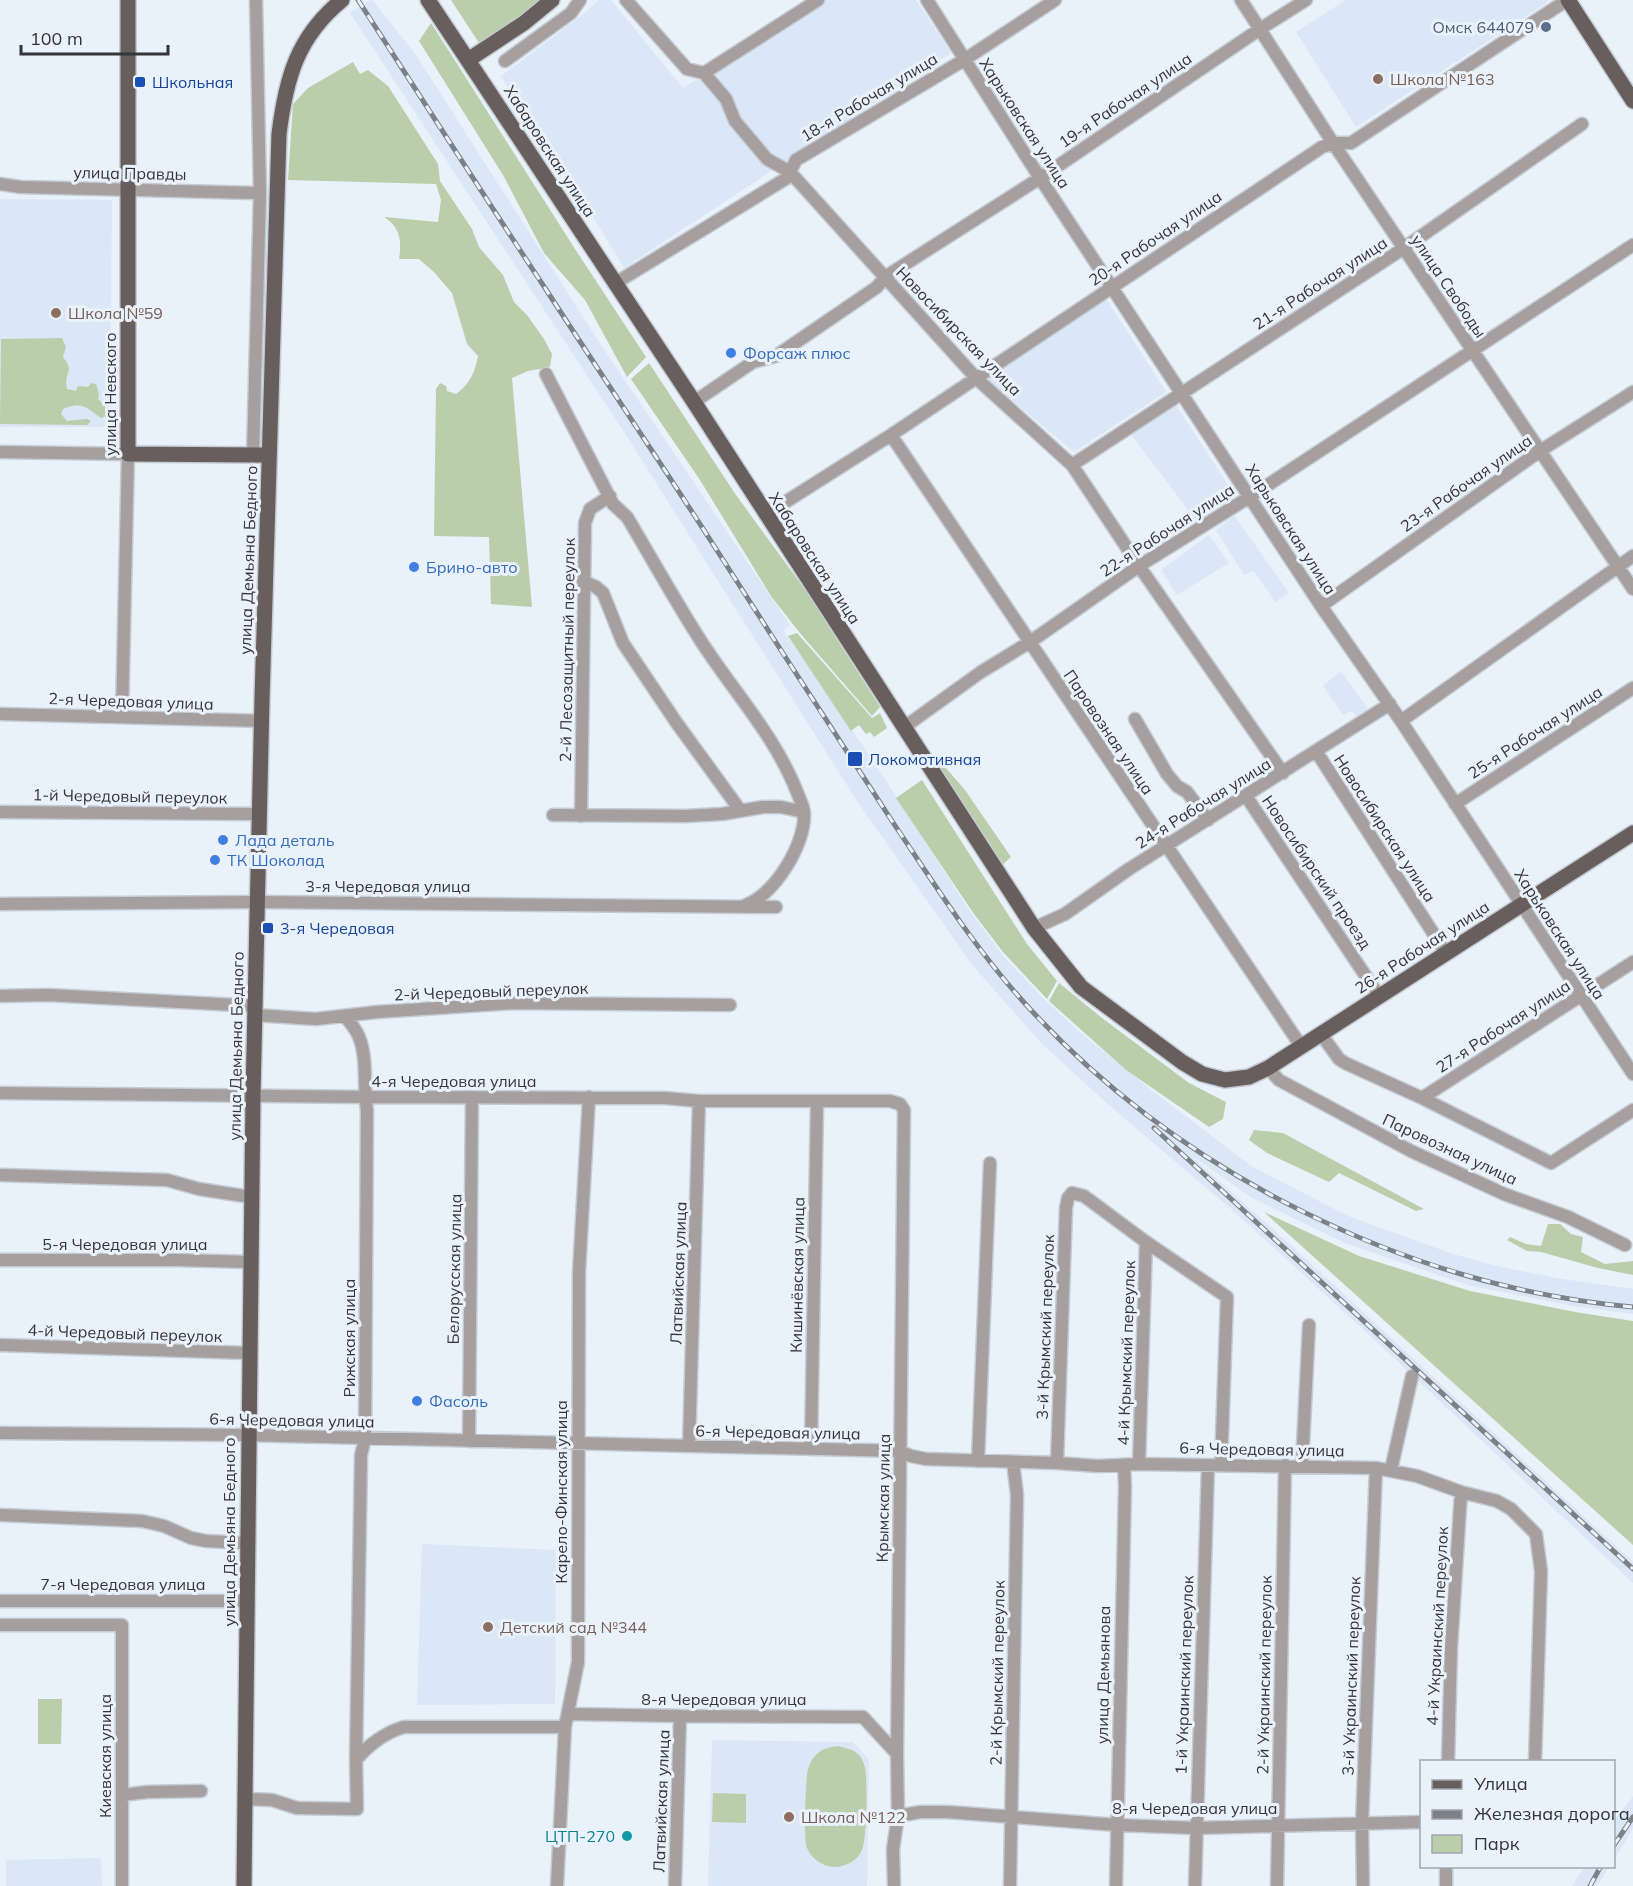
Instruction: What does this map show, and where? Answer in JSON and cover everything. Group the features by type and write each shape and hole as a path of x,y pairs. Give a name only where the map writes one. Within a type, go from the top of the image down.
{"main road":[{"name":"улица Невского","path":"128,0 128,454"},
{"name":"улица Демьяна Бедного","path":"244,1886 254,1011 279,134 291,69 310,33 328,11 342,0"},
{"name":"Хабаровская улица","path":"428,0 694,402 1034,928 1081,987 1182,1062 1202,1074 1226,1080"},
{"path":"468,60 524,23 552,0"},
{"path":"1567,0 1632,95"},
{"path":"128,454 269,455"},
{"name":"26-я Рабочая улица","path":"1226,1080 1249,1077 1268,1068 1633,833"}],"street":[{"name":"улица Демьяна Бедного","path":"253,455 260,193 256,0"},
{"path":"506,61 571,13 580,0"},
{"name":"Новосибирская улица","path":"626,0 687,69 704,73 726,99 735,121 767,159 790,172 976,378 1072,465 1282,772"},
{"path":"704,73 818,0"},
{"name":"Харьковская улица","path":"927,0 1040,178 1251,496 1321,606 1390,704 1633,1074"},
{"name":"18-я Рабочая улица","path":"614,284 787,178 796,160 964,60 1055,0"},
{"name":"улица Свободы","path":"1241,0 1333,143 1633,589"},
{"name":"19-я Рабочая улица","path":"694,402 753,362 776,356 877,287 885,277 1040,178 1305,0"},
{"name":"20-я Рабочая улица","path":"765,515 891,435 1322,147 1333,143 1351,143 1567,0"},
{"name":"21-я Рабочая улица","path":"1072,465 1404,248 1582,124"},
{"name":"улица Правды","path":"0,184 20,187 260,193"},
{"name":"22-я Рабочая улица","path":"903,728 981,672 1030,642 1139,566 1251,496 1633,245"},
{"path":"546,374 614,504 627,516 700,640 789,771 804,812 802,830 778,879 756,901 741,907"},
{"name":"23-я Рабочая улица","path":"1321,606 1540,451 1633,392"},
{"name":"Паровозная улица","path":"891,435 1301,1046"},
{"path":"0,453 128,454"},
{"name":"улица Невского","path":"122,716 128,454"},
{"name":"2-й Лесозащитный переулок","path":"581,816 585,523 590,509 610,496"},
{"path":"1401,721 1633,556"},
{"path":"583,581 603,593 623,643 676,722 740,810"},
{"name":"25-я Рабочая улица","path":"1455,804 1633,688"},
{"name":"24-я Рабочая улица","path":"1034,928 1065,914 1129,869 1390,704"},
{"name":"2-я Чередовая улица","path":"0,714 262,722"},
{"path":"1135,719 1167,774 1177,786 1187,792 1208,820"},
{"name":"Новосибирская улица","path":"1316,752 1446,953"},
{"name":"Новосибирский проезд","path":"1246,796 1379,996"},
{"path":"553,815 685,816 722,814 763,807 781,807 804,812"},
{"name":"1-й Чередовый переулок","path":"0,812 259,814"},
{"name":"3-я Чередовая улица","path":"0,904 257,902 776,907"},
{"name":"27-я Рабочая улица","path":"1422,1098 1633,962"},
{"name":"2-й Чередовый переулок","path":"0,996 48,995 254,1011 316,1019 377,1012 514,1003 729,1005"},
{"name":"Рижская улица","path":"245,1799 272,1800 297,1808 357,1809 361,1455 365,1438 368,1110 365,1097 363,1052 358,1034 345,1016"},
{"path":"1321,1034 1345,1064 1422,1098 1551,1163 1633,1110"},
{"name":"Паровозная улица","path":"1268,1068 1279,1080 1411,1151 1504,1194 1568,1218 1625,1245"},
{"name":"4-я Чередовая улица","path":"0,1093 890,1101 900,1104 904,1110"},
{"name":"Белорусская улица","path":"469,1441 472,1097"},
{"name":"Карело-Финская улица","path":"557,1886 565,1727 578,1662 579,1272 589,1097"},
{"name":"Латвийская улица","path":"689,1446 699,1101"},
{"name":"Кишинёвская улица","path":"811,1449 817,1102"},
{"name":"Крымская улица","path":"894,1886 893,1849 898,1816 904,1110"},
{"path":"978,1461 990,1163"},
{"path":"0,1175 167,1180 199,1189 251,1197"},
{"name":"3-й Крымский переулок","path":"1057,1463 1068,1198 1072,1193 1084,1196 1146,1242"},
{"path":"1146,1242 1227,1297 1221,1465"},
{"name":"4-й Крымский переулок","path":"1139,1464 1146,1242"},
{"name":"5-я Чередовая улица","path":"0,1260 250,1262"},
{"path":"1302,1466 1309,1325"},
{"name":"4-й Чередовый переулок","path":"0,1346 249,1353"},
{"path":"1391,1470 1412,1376"},
{"name":"6-я Чередовая улица","path":"0,1433 248,1435 900,1451 926,1459 1057,1463 1098,1467 1139,1464 1285,1465 1391,1470 1497,1501 1511,1509 1536,1534 1541,1571 1535,1760"},
{"name":"2-й Крымский переулок","path":"1010,1886 1017,1496 1013,1462"},
{"name":"2-й Украинский переулок","path":"1277,1886 1285,1465"},
{"name":"улица Демьянова","path":"1116,1886 1124,1466"},
{"name":"1-й Украинский переулок","path":"1195,1886 1208,1466"},
{"name":"3-й Украинский переулок","path":"1363,1886 1362,1824 1376,1468"},
{"name":"4-й Украинский переулок","path":"1448,1760 1451,1648 1461,1492"},
{"path":"0,1515 142,1521 164,1526 191,1538 248,1543"},
{"name":"7-я Чередовая улица","path":"0,1601 247,1601"},
{"name":"Киевская улица","path":"0,1625 122,1625 122,1886"},
{"name":"8-я Чередовая улица","path":"569,1714 863,1717 897,1754"},
{"name":"Латвийская улица","path":"675,1886 680,1716"},
{"path":"356,1760 362,1752 386,1734 404,1727 565,1727"},
{"path":"122,1795 201,1791"},
{"name":"8-я Чередовая улица","path":"898,1816 920,1812 1011,1816 1117,1826 1196,1828 1278,1824 1420,1822"},
{"path":"1446,1868 1446,1886"}],"shaded area":[{"path":"370,0 416,55 599,342 790,625 783,630 874,762 967,907 1004,957 1045,1000 1082,1034 1149,1088 1251,1166 1348,1216 1453,1254 1501,1267 1562,1279 1633,1289 1633,1314 1573,1306 1471,1286 1347,1244 1252,1198 1188,1153 1293,1247 1633,1562 1633,1583 1239,1216 1109,1105 1043,1045 973,966 857,801 624,432 350,13"},
{"path":"599,0 611,0 683,88 825,0 916,0 951,53 624,268 547,141 501,76"},
{"name":"Школа №163","path":"1346,0 1547,0 1548,2 1356,127 1296,32"},
{"name":"Школа №59","path":"0,199 112,200 110,427 0,427"},
{"path":"1104,295 1166,392 1074,452 988,380"},
{"path":"1174,402 1234,494 1195,519 1130,433"},
{"path":"1234,515 1289,593 1275,602 1254,571 1244,575 1216,530"},
{"path":"1209,535 1229,563 1177,595 1161,570"},
{"path":"1341,671 1368,709 1356,716 1352,711 1343,715 1323,686"},
{"name":"Детский сад №344","path":"422,1544 556,1550 555,1704 417,1705"},
{"name":"Школа №122","path":"712,1740 853,1742 869,1760 867,1886 708,1886"},
{"path":"1633,1796 1633,1828 1615,1858 1615,1820"},
{"path":"101,1858 102,1886 6,1886 6,1860"},
{"path":"1583,1868 1608,1868 1597,1886 1572,1886"}],"green space":[{"path":"451,0 540,0 519,19 479,43"},
{"path":"431,23 646,357 627,377 585,300 544,253 503,175 419,41"},
{"path":"353,62 360,74 368,70 388,86 438,164 440,181 472,229 479,247 503,275 514,302 527,315 552,354 550,367 528,371 512,378 532,607 491,604 489,537 434,536 436,389 440,383 446,386 447,391 456,394 471,377 478,356 467,344 452,293 419,259 399,259 399,235 394,225 384,217 438,222 441,200 436,184 288,180 293,104 308,88"},
{"path":"62,338 66,347 63,357 69,366 67,389 76,391 78,386 88,387 91,383 96,384 98,399 105,406 106,416 101,418 83,406 75,405 63,409 61,414 67,421 87,419 91,421 87,425 0,424 1,339"},
{"path":"649,363 736,495 806,591 880,707 872,716 771,596 700,480 631,379"},
{"path":"797,633 872,718 880,713 887,728 874,737 870,732 866,734 859,725 851,731 788,636"},
{"path":"939,760 965,790 1011,857 999,868 931,764"},
{"path":"922,780 1027,944 1057,981 1047,999 1003,952 974,914 896,798"},
{"path":"1059,983 1189,1083 1226,1102 1223,1119 1209,1127 1126,1070 1049,1001"},
{"path":"1254,1130 1283,1133 1424,1209 1416,1211 1339,1173 1329,1182 1267,1153 1249,1140"},
{"path":"1264,1212 1359,1256 1470,1291 1633,1321 1633,1545"},
{"path":"1548,1224 1560,1224 1571,1234 1583,1237 1581,1252 1605,1264 1633,1261 1633,1275 1541,1252 1527,1251 1507,1240 1510,1237 1526,1244 1541,1246"},
{"path":"38,1699 62,1699 61,1744 38,1744"},
{"path":"838,1746 854,1751 862,1760 866,1773 866,1803 862,1850 852,1862 836,1867 819,1862 809,1852 806,1842 805,1812 810,1763 822,1750"},
{"path":"713,1793 746,1794 746,1823 712,1822"}],"railway":[{"path":"358,0 894,824 975,942 1030,1009 1090,1068 1157,1122 1229,1171 1304,1212 1384,1247 1466,1275 1549,1295 1633,1307"},
{"path":"1154,1128 1633,1569"},
{"path":"1615,1844 1633,1817"},
{"path":"1590,1886 1600,1868"}],"place":[{"name":"Омск 644079","path":"1546,27"},
{"name":"Школа №163","path":"1378,79"},
{"name":"Школьная","path":"140,82"},
{"name":"Школа №59","path":"56,313"},
{"name":"Форсаж плюс","path":"731,353"},
{"name":"Брино-авто","path":"414,567"},
{"name":"Локомотивная","path":"855,759"},
{"name":"Лада деталь","path":"223,840"},
{"name":"ТК Шоколад","path":"215,860"},
{"name":"3-я Чередовая","path":"268,928"},
{"name":"Фасоль","path":"417,1401"},
{"name":"Детский сад №344","path":"488,1627"},
{"name":"Школа №122","path":"789,1817"},
{"name":"ЦТП-270","path":"627,1836"}]}
